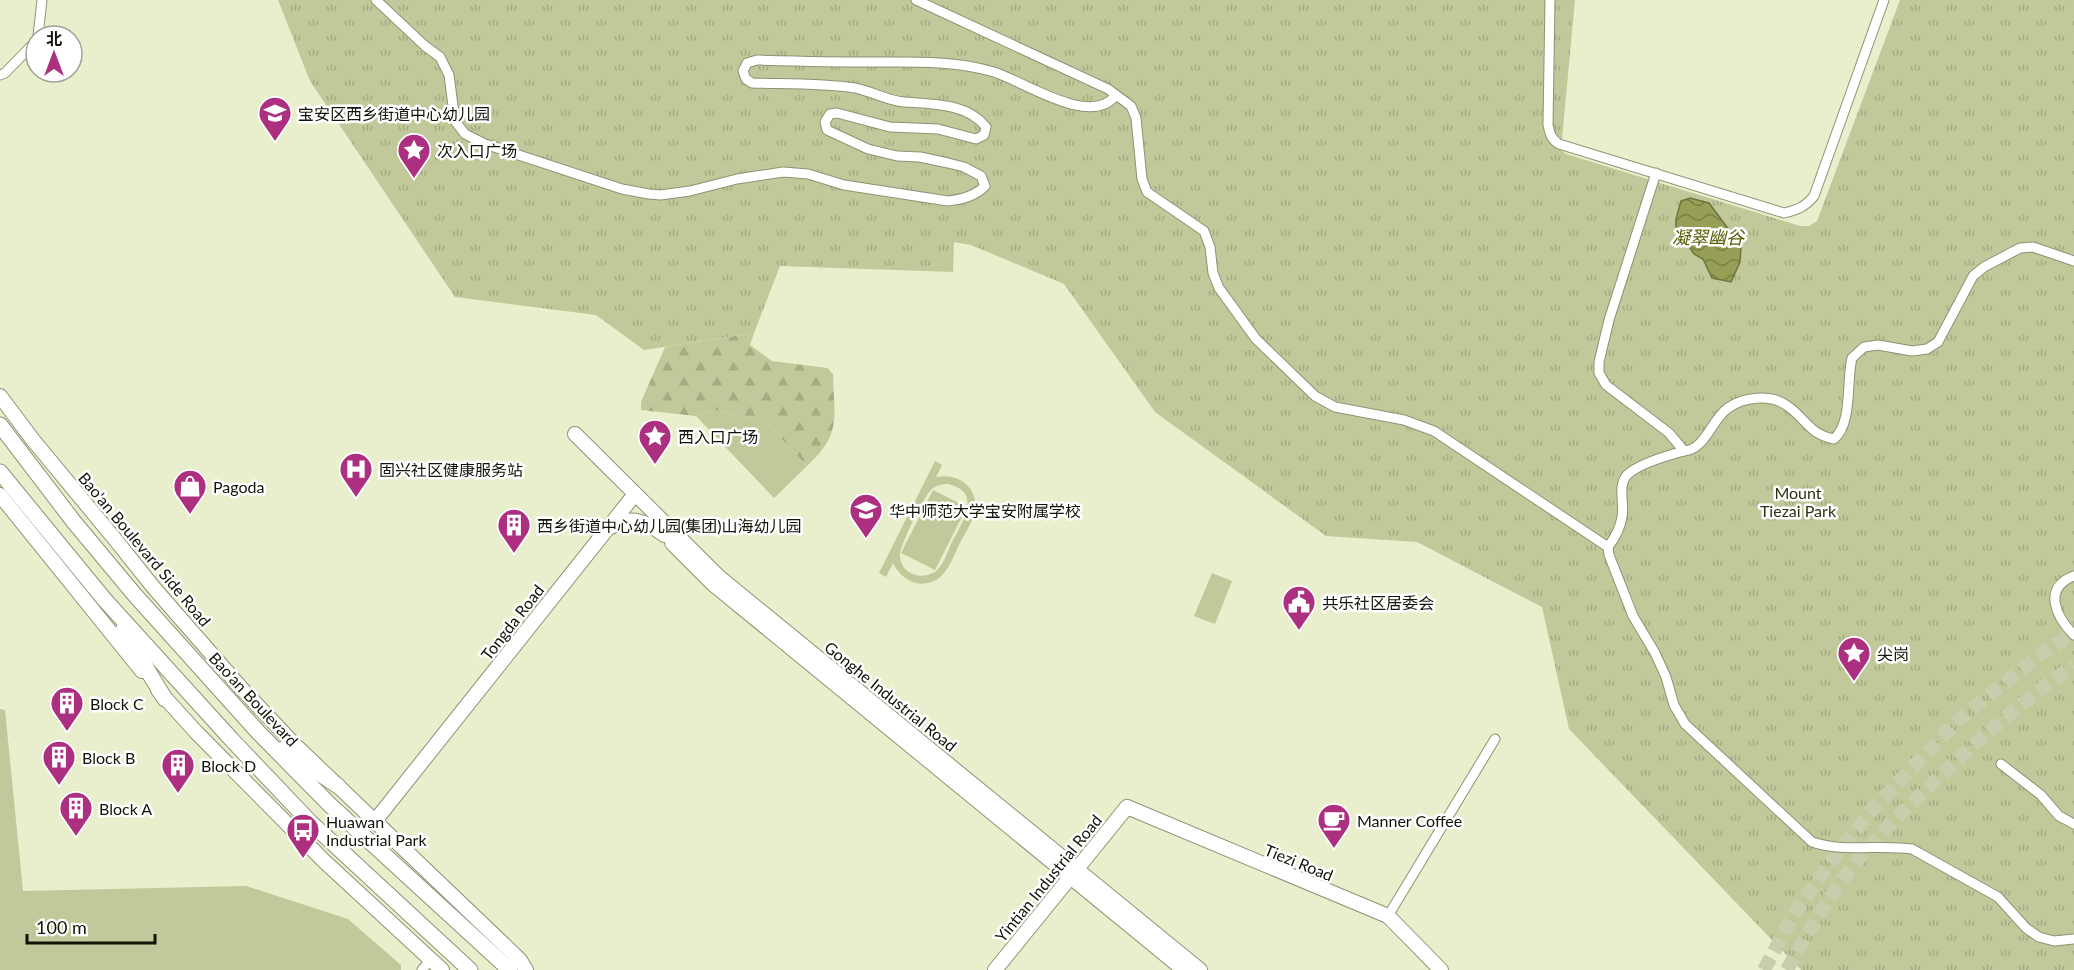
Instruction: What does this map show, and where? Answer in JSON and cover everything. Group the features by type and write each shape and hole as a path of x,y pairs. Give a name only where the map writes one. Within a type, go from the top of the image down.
{"main road":[{"name":"Bao'an Boulevard","path":"1,427 74,522 134,594 258,732 330,805 510,970"},
{"path":"0,472 104,600 232,741 310,822 470,970"},
{"path":"104,600 165,699"},
{"path":"258,732 338,786"}],"street":[{"path":"39,24 42,0"},
{"path":"376,0 440,57 449,75 455,121 465,134 622,189 649,195 690,191 783,172 808,174 844,185 948,201 960,200 978,193 985,186 981,176 964,167 920,157 897,156 868,148 827,130 825,122 830,114 837,113 890,127 938,129 976,140 984,135 986,127 981,120 940,104 902,102 853,88 752,83 746,79 743,71 747,63 757,60 910,62 967,66 994,72 1068,104 1083,107 1099,106 1113,99"},
{"path":"916,0 1108,89 1113,99 1131,106 1136,118 1142,179 1147,192 1204,231 1210,247 1213,273 1219,288 1256,339 1315,396 1335,407 1404,420 1434,431 1608,547"},
{"path":"1550,0 1548,125 1551,137 1559,144 1784,213 1797,211 1807,205 1814,196 1884,0"},
{"path":"0,75 5,73 24,53"},
{"path":"1656,173 1609,320 1599,362 1599,372 1606,385 1669,433 1683,451"},
{"path":"2074,261 2032,247 2020,248 1984,267 1973,276 1938,342 1927,349 1912,351 1878,345 1864,347 1852,358 1845,423 1840,434 1834,439 1813,432 1786,405 1771,398 1752,398 1732,405 1720,414 1701,443 1692,450 1656,460 1626,476 1622,486 1623,516 1616,535 1608,547 1633,616 1655,653 1666,677 1674,705 1685,724 1812,842 1829,848 1898,847 1912,849 1998,897 2026,928 2039,937 2054,941 2074,939"},
{"name":"Bao'an Boulevard Side Road","path":"0,396 154,588 292,743 520,960 526,970"},
{"name":"Gonghe Industrial Road","path":"574,438 719,577 1074,873 1184,970"},
{"path":"0,495 165,699 203,740 426,965 442,970"},
{"name":"Gonghe Industrial Road","path":"633,497 664,535 713,584 1074,873 1200,970"},
{"name":"Tongda Road","path":"375,821 633,497"},
{"path":"601,537 615,525 631,520 649,524 664,535"},
{"path":"2074,576 2067,578 2057,588 2054,600 2059,616 2074,635"},
{"path":"1388,916 1495,739"},
{"path":"2001,764 2041,795 2060,816 2074,824"},
{"name":"Yintian Industrial Road","path":"995,970 1127,807"},
{"name":"Tiezi Road","path":"1127,807 1388,916 1441,970"}],"green space":[{"name":"Mount Tiezai Park","path":"278,0 1575,0 1561,150 1566,154 1800,226 1809,226 1817,221 1900,0 2074,0 2074,970 1801,970 1569,729 1542,607 1417,542 1326,536 1155,412 1064,284 971,245 954,242 953,272 780,266 754,333 644,350 596,315 455,297 310,81"},
{"path":"754,333 750,345 772,361 827,368 833,374 834,424 826,444 807,466 766,422 716,410 696,416 641,410 641,402 665,347"},
{"path":"716,410 766,422 807,466 774,498 696,416"},
{"path":"935,461 942,465 936,477 953,477 966,484 974,497 975,505 969,526 948,568 939,578 925,584 906,579 893,563 886,577 879,573","holes":["948,484 959,488 965,494 967,510 943,563 935,572 924,576 910,573 902,564 901,551 923,502 931,490 937,486"]},
{"path":"933,490 967,507 935,570 901,553"},
{"path":"1212,573 1232,581 1215,624 1194,616"},
{"path":"0,709 5,710 23,891 246,886 348,919 401,965 401,970 0,970"}],"water":[{"name":"凝翠幽谷","path":"1690,198 1709,203 1741,246 1740,262 1731,282 1712,278 1703,259 1694,254 1676,228 1681,201"}],"tunnel":[{"path":"1764,970 1794,914 1828,865 1873,809 1957,721 2037,657 2074,632"},
{"path":"1787,970 1837,887 1876,839 1984,736 2074,666"}],"place":[{"name":"宝安区西乡街道中心幼儿园","path":"275,142"},
{"name":"次入口广场","path":"414,179"},
{"name":"西入口广场","path":"655,465"},
{"name":"固兴社区健康服务站","path":"356,498"},
{"name":"Pagoda","path":"190,515"},
{"name":"华中师范大学宝安附属学校","path":"866,539"},
{"name":"西乡街道中心幼儿园(集团)山海幼儿园","path":"514,554"},
{"name":"共乐社区居委会","path":"1299,631"},
{"name":"尖岗","path":"1854,682"},
{"name":"Block C","path":"67,732"},
{"name":"Block B","path":"59,786"},
{"name":"Block D","path":"178,794"},
{"name":"Block A","path":"76,837"},
{"name":"Manner Coffee","path":"1334,849"},
{"name":"Huawan Industrial Park","path":"303,859"}]}
